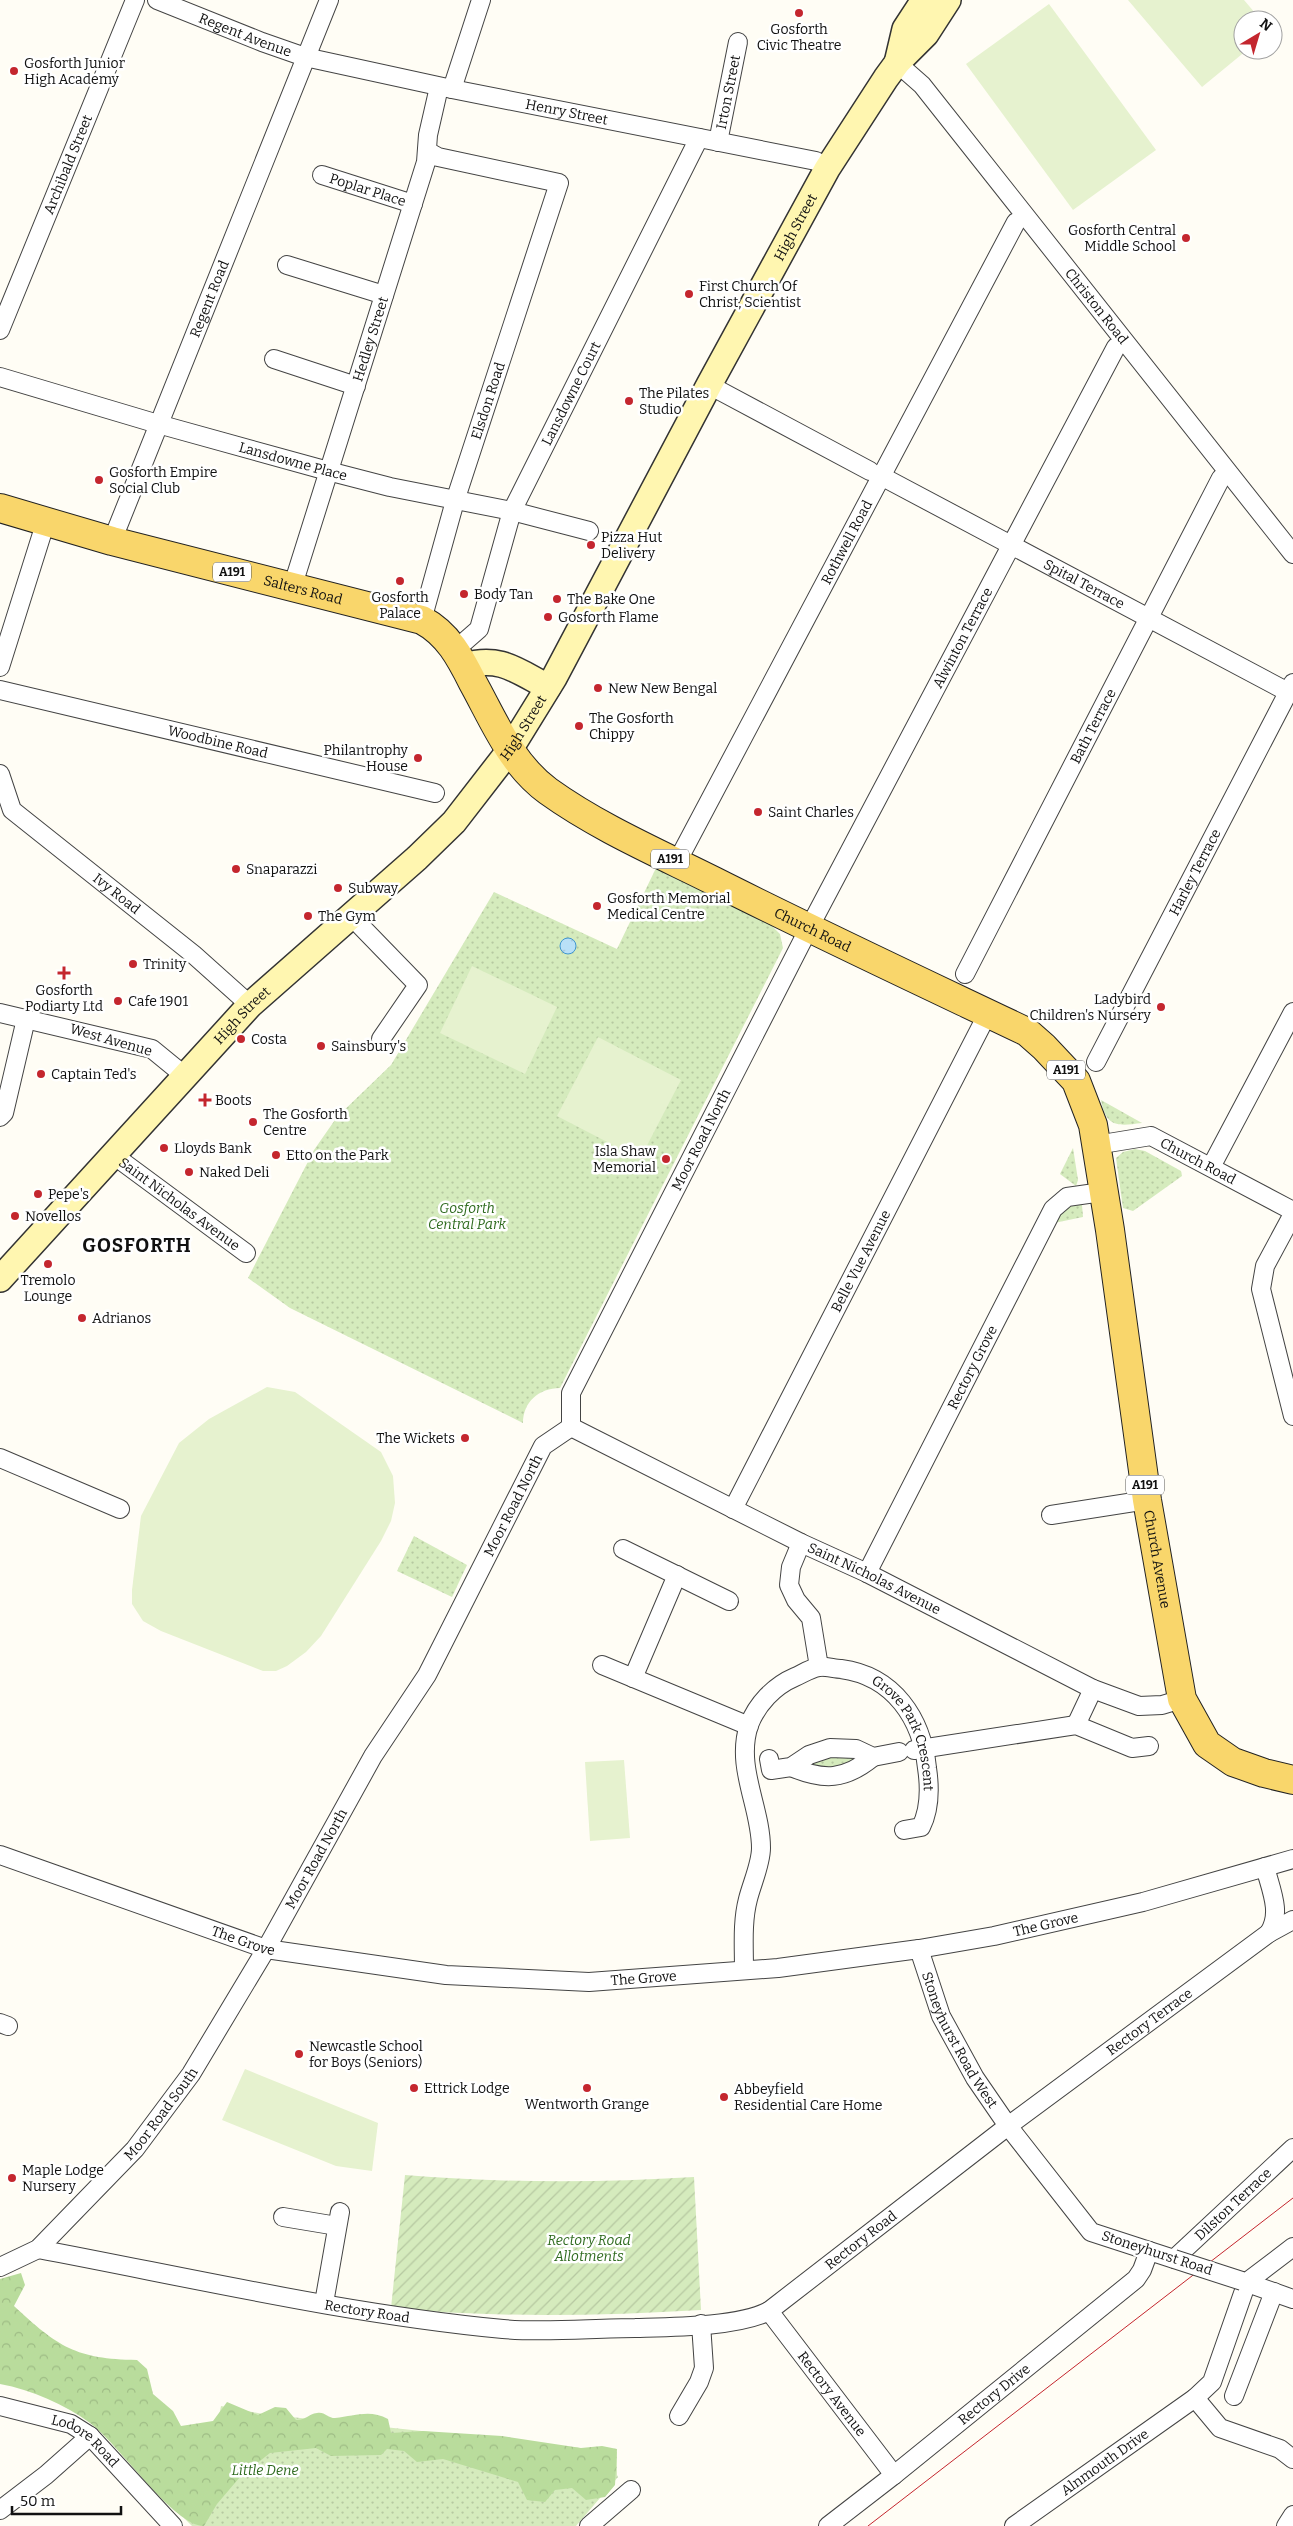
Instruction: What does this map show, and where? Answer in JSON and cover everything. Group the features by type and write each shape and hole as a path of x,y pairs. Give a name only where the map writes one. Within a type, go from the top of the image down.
{"main road":[{"name":"High Street","path":"0,1279 112,1154 250,1005 351,916 380,893 454,822 509,751 548,687 827,169 897,63 926,34 948,0"},
{"name":"High Street","path":"897,63 905,29 917,5"},
{"name":"Salters Road","path":"0,508 292,588 422,620 436,628 460,658 509,751"},
{"path":"460,658 477,662 500,662 548,687"},
{"name":"Church Road","path":"509,751 528,774 548,791 607,826 809,928 1027,1032 1076,1081 1094,1135"},
{"name":"Church Avenue","path":"1094,1135 1102,1192 1110,1230 1147,1500 1182,1699 1208,1744 1233,1762 1264,1773 1293,1780"}],"street":[{"name":"Archibald Street","path":"0,330 135,0"},
{"name":"Regent Avenue","path":"157,0 305,57"},
{"name":"Regent Road","path":"112,540 329,0"},
{"name":"Hedley Street","path":"292,588 426,162 428,135 480,0"},
{"name":"Irton Street","path":"718,142 738,42"},
{"name":"Henry Street","path":"305,57 445,88 816,161 827,169"},
{"name":"Christon Road","path":"897,63 922,85 1293,554"},
{"name":"Lansdowne Court","path":"460,658 479,629 512,511 699,138"},
{"name":"Elsdon Road","path":"422,620 455,501 560,183 438,157 427,151"},
{"name":"Poplar Place","path":"322,175 413,204"},
{"name":"Rothwell Road","path":"676,862 876,473 1016,222"},
{"path":"287,264 384,295"},
{"name":"Alwinton Terrace","path":"809,928 1116,347"},
{"path":"274,359 356,386"},
{"name":"Lansdowne Place","path":"0,377 158,424 328,471 455,501 512,511 589,531"},
{"name":"Spital Terrace","path":"709,385 1148,618 1291,688"},
{"name":"Bath Terrace","path":"965,974 1221,478"},
{"path":"0,667 46,521"},
{"name":"Harley Terrace","path":"1096,1062 1291,688"},
{"name":"Woodbine Road","path":"0,690 435,792"},
{"name":"Ivy Road","path":"0,774 12,810 193,954 250,1005"},
{"path":"351,916 418,985 381,1039"},
{"name":"Moor Road North","path":"266,1949 373,1756 427,1675 543,1446 572,1427 571,1393 809,928"},
{"path":"1210,1167 1293,1012"},
{"name":"West Avenue","path":"0,1013 152,1050 185,1076"},
{"name":"Belle Vue Avenue","path":"733,1509 988,1013"},
{"path":"0,1117 4,1113 26,1019"},
{"name":"Church Road","path":"1094,1135 1151,1136 1293,1212"},
{"name":"Saint Nicholas Avenue","path":"112,1154 246,1253"},
{"name":"Rectory Grove","path":"867,1572 1053,1208 1067,1198 1102,1192"},
{"path":"1293,1212 1265,1266 1261,1289 1293,1416"},
{"name":"Saint Nicholas Avenue","path":"572,1427 801,1543 867,1572 1093,1689 1139,1706 1162,1705 1182,1699"},
{"path":"0,1458 120,1509"},
{"path":"1051,1514 1147,1500"},
{"path":"749,1726 761,1701 786,1681 819,1667 811,1618 796,1600 789,1585 791,1566 801,1543"},
{"path":"623,1549 729,1601"},
{"path":"633,1678 677,1575"},
{"path":"602,1665 749,1726 764,1764"},
{"name":"Grove Park Crescent","path":"819,1667 870,1676 891,1690 909,1710 913,1750 929,1782 927,1814 921,1827 904,1830"},
{"path":"1076,1725 1093,1689"},
{"path":"746,1774 764,1764 792,1767 811,1776 834,1777 859,1768 873,1757 1076,1725 1132,1748 1149,1746"},
{"path":"792,1767 809,1755 830,1748 856,1749 873,1757"},
{"path":"746,1774 764,1764"},
{"path":"744,1970 745,1914 761,1849 755,1798 746,1774"},
{"name":"The Grove","path":"0,1855 266,1949 446,1975 589,1982 744,1970 919,1949 994,1936 1143,1902 1293,1859"},
{"path":"1266,1868 1277,1912 1275,1923 1269,1933"},
{"name":"Rectory Terrace","path":"1008,2126 1269,1933 1293,1920"},
{"name":"Moor Road South","path":"0,2267 38,2249 135,2149 191,2074 266,1949"},
{"name":"Stoneyhurst Road West","path":"919,1949 941,2016 974,2078 1008,2126"},
{"name":"Stoneyhurst Road","path":"1008,2126 1091,2232 1245,2281 1293,2299"},
{"name":"Rectory Road","path":"38,2249 324,2303 504,2329 653,2327 752,2318 769,2311 1008,2126"},
{"name":"Dilston Terrace","path":"1174,2259 1293,2148"},
{"path":"283,2217 339,2219 324,2303"},
{"path":"1245,2281 1293,2247"},
{"name":"Rectory Drive","path":"828,2526 894,2475 1136,2279 1142,2270 1149,2251"},
{"name":"Alnmouth Drive","path":"1014,2526 1195,2398 1212,2382 1245,2281"},
{"path":"1234,2396 1274,2292"},
{"name":"Rectory Avenue","path":"769,2311 894,2475"},
{"path":"678,2416 699,2382 704,2368 701,2324"},
{"path":"1195,2398 1220,2428 1280,2449 1293,2459"},
{"name":"Lodore Road","path":"0,2406 71,2424 90,2436 173,2526"},
{"path":"0,2510 46,2475 90,2436"},
{"path":"589,2526 631,2490"},
{"path":"1286,2526 1293,2515"}],"green space":[{"path":"1128,0 1244,0 1252,10 1233,10 1233,60 1235,60 1202,87"},
{"path":"1049,4 1156,150 1073,210 966,64"},
{"name":"Gosforth Central Park","path":"656,868 771,925 780,934 783,948 560,1388 545,1391 534,1398 526,1409 523,1423 290,1308 248,1278 314,1150 337,1117 391,1065 494,892 617,949"},
{"path":"472,966 557,1007 525,1074 440,1033"},
{"path":"598,1037 681,1080 640,1159 557,1116"},
{"path":"1101,1100 1142,1123 1126,1125 1114,1123 1106,1116"},
{"path":"1073,1148 1078,1180 1076,1186 1060,1174"},
{"path":"1135,1149 1145,1151 1181,1171 1182,1176 1133,1211 1123,1208 1116,1158 1123,1152"},
{"path":"1078,1203 1082,1205 1083,1217 1054,1223 1061,1208"},
{"path":"267,1387 295,1392 381,1452 393,1476 395,1503 391,1521 381,1541 321,1636 306,1652 287,1666 276,1671 263,1671 161,1631 143,1621 132,1604 141,1516 179,1443 209,1419"},
{"path":"414,1536 467,1565 452,1597 397,1571"},
{"path":"859,1754 849,1769 814,1771 805,1761 813,1756"},
{"path":"624,1760 630,1838 590,1841 585,1762"},
{"path":"245,2069 378,2123 372,2171 336,2166 222,2120"},
{"name":"Rectory Road Allotments","path":"405,2175 477,2180 550,2181 694,2177 701,2310 624,2314 508,2315 391,2308"},
{"path":"21,2273 25,2285 14,2306 43,2332 69,2348 98,2357 137,2360 147,2369 153,2394 173,2411 181,2426 213,2421 227,2402 258,2415 275,2407 286,2408 296,2420 319,2413 335,2418 375,2414 388,2419 391,2433 423,2431 502,2436 581,2448 602,2446 617,2449 615,2485 605,2497 586,2500 572,2488 555,2490 545,2502 527,2500 518,2482 443,2459 417,2462 404,2451 387,2449 381,2455 331,2456 316,2448 270,2453 240,2477 217,2504 204,2526 191,2522 177,2513 162,2499 102,2433 90,2423 47,2399 24,2390 0,2384 0,2279"},
{"name":"Little Dene","path":"221,2406 263,2414 617,2452 618,2477 576,2526 192,2526 184,2518 208,2473"}],"water":[{"path":"568,938 576,946 568,954 560,946"}],"tram line":[{"path":"868,2526 1293,2198"}],"place":[{"name":"Gosforth Civic Theatre","path":"799,13"},
{"name":"Gosforth Junior High Academy","path":"14,71"},
{"name":"Gosforth Central Middle School","path":"1186,238"},
{"name":"First Church Of Christ, Scientist","path":"689,294"},
{"name":"The Pilates Studio","path":"629,401"},
{"name":"Gosforth Empire Social Club","path":"99,480"},
{"name":"Pizza Hut Delivery","path":"591,545"},
{"name":"Gosforth Palace","path":"400,581"},
{"name":"Body Tan","path":"464,594"},
{"name":"The Bake One","path":"557,599"},
{"name":"Gosforth Flame","path":"548,617"},
{"name":"New New Bengal","path":"598,688"},
{"name":"The Gosforth Chippy","path":"579,726"},
{"name":"Philantrophy House","path":"418,758"},
{"name":"Saint Charles","path":"758,812"},
{"name":"Snaparazzi","path":"236,869"},
{"name":"Subway","path":"338,888"},
{"name":"Gosforth Memorial Medical Centre","path":"597,906"},
{"name":"The Gym","path":"308,916"},
{"name":"Trinity","path":"133,964"},
{"name":"Gosforth Podiarty Ltd","path":"64,973"},
{"name":"Cafe 1901","path":"118,1001"},
{"name":"Ladybird Children's Nursery","path":"1161,1007"},
{"name":"Costa","path":"241,1039"},
{"name":"Sainsbury's","path":"321,1046"},
{"name":"Captain Ted's","path":"41,1074"},
{"name":"Boots","path":"205,1100"},
{"name":"The Gosforth Centre","path":"253,1122"},
{"name":"Lloyds Bank","path":"164,1148"},
{"name":"Etto on the Park","path":"276,1155"},
{"name":"Isla Shaw Memorial","path":"666,1159"},
{"name":"Naked Deli","path":"189,1172"},
{"name":"Pepe's","path":"38,1194"},
{"name":"Novellos","path":"15,1216"},
{"name":"Tremolo Lounge","path":"48,1264"},
{"name":"Adrianos","path":"82,1318"},
{"name":"The Wickets","path":"465,1438"},
{"name":"Newcastle School for Boys (Seniors)","path":"299,2054"},
{"name":"Ettrick Lodge","path":"414,2088"},
{"name":"Wentworth Grange","path":"587,2088"},
{"name":"Abbeyfield Residential Care Home","path":"724,2097"},
{"name":"Maple Lodge Nursery","path":"12,2178"}],"district":[{"name":"GOSFORTH","path":"137,1245"}]}
